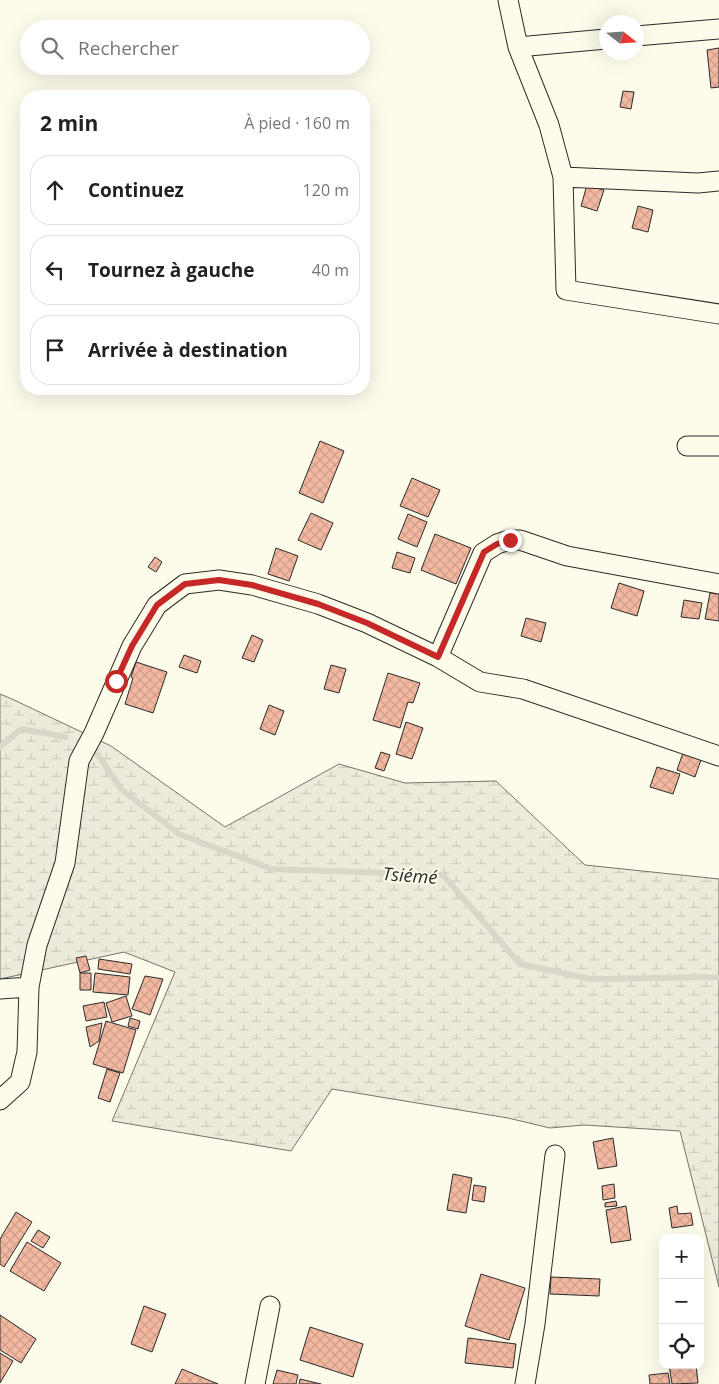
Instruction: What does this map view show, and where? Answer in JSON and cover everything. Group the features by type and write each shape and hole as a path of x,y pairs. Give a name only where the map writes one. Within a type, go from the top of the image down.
{"street":[{"path":"508,0 518,47 549,125 563,177 566,290 719,314"},
{"path":"644,35 719,29"},
{"path":"518,47 599,40"},
{"path":"563,177 698,183 719,181"},
{"path":"687,446 719,446"},
{"path":"438,657 484,552 497,544 510,540 520,540 567,556 719,584"},
{"path":"0,1100 20,1082 27,1052 29,987 37,944 65,863 79,761 94,733 132,646 157,605 185,584 219,580 252,585 318,604 367,623 438,657 480,682 523,689 719,756"},
{"path":"0,989 29,987"},
{"path":"525,1384 535,1324 555,1155"},
{"path":"255,1384 270,1306"}],"green space":[{"path":"0,694 111,746 225,827 339,764 405,783 496,781 585,865 719,879 719,1287 680,1131 584,1125 550,1128 508,1118 332,1089 291,1151 112,1121 175,972 124,952 0,979"}],"building":[{"path":"719,48 719,87 711,88 707,50"},
{"path":"623,91 634,92 631,109 620,107"},
{"path":"587,185 604,190 597,211 581,206"},
{"path":"638,206 653,210 648,232 632,228"},
{"path":"320,441 344,451 323,503 299,493"},
{"path":"412,478 440,490 428,517 400,506"},
{"path":"311,513 333,523 321,550 298,540"},
{"path":"408,514 427,522 417,547 398,539"},
{"path":"435,534 471,548 456,584 421,570"},
{"path":"276,548 298,556 289,581 268,574"},
{"path":"397,552 415,558 410,573 392,568"},
{"path":"155,557 162,562 156,572 148,567"},
{"path":"619,583 644,591 637,616 611,608"},
{"path":"710,593 719,594 719,621 705,619"},
{"path":"684,600 702,603 699,619 681,617"},
{"path":"526,618 546,623 541,642 521,636"},
{"path":"252,635 263,640 254,662 242,658"},
{"path":"184,655 201,661 197,673 179,667"},
{"path":"136,662 167,672 153,713 125,704"},
{"path":"331,665 346,669 339,693 324,689"},
{"path":"388,673 420,683 413,703 408,702 400,728 373,720"},
{"path":"269,705 284,711 275,735 260,729"},
{"path":"406,722 423,728 412,759 396,754"},
{"path":"684,750 702,757 695,777 677,770"},
{"path":"381,752 390,755 384,771 375,768"},
{"path":"657,767 680,774 673,794 650,787"},
{"path":"86,956 90,970 80,973 76,958"},
{"path":"99,959 132,964 130,974 98,969"},
{"path":"80,973 91,973 91,990 80,990"},
{"path":"95,973 130,977 128,995 93,992"},
{"path":"145,976 163,979 150,1015 132,1009"},
{"path":"126,996 132,1016 112,1022 106,1003"},
{"path":"104,1002 107,1017 86,1021 83,1006"},
{"path":"130,1018 140,1021 138,1029 128,1026"},
{"path":"106,1021 136,1030 123,1073 93,1064"},
{"path":"102,1023 99,1041 90,1047 86,1027"},
{"path":"107,1069 120,1073 110,1102 98,1098"},
{"path":"613,1138 617,1166 598,1169 593,1142"},
{"path":"453,1174 472,1178 466,1213 447,1210"},
{"path":"614,1184 615,1198 603,1200 602,1186"},
{"path":"474,1185 486,1187 484,1202 472,1200"},
{"path":"616,1201 617,1206 605,1207 605,1203"},
{"path":"626,1206 631,1240 611,1243 606,1210"},
{"path":"677,1206 678,1214 691,1213 693,1225 672,1228 669,1208"},
{"path":"16,1212 32,1222 4,1267 0,1264 0,1239"},
{"path":"38,1230 50,1237 43,1248 31,1241"},
{"path":"27,1242 61,1263 44,1291 10,1271"},
{"path":"481,1274 525,1288 509,1340 465,1326"},
{"path":"551,1277 600,1279 599,1296 550,1294"},
{"path":"144,1306 166,1314 152,1352 131,1344"},
{"path":"0,1315 36,1339 21,1363 0,1350"},
{"path":"310,1327 363,1344 353,1377 300,1360"},
{"path":"468,1338 516,1344 513,1368 465,1363"},
{"path":"0,1353 13,1361 0,1383"},
{"path":"182,1369 218,1384 175,1384"},
{"path":"670,1369 696,1369 698,1383 672,1384"},
{"path":"277,1370 298,1375 296,1384 273,1384"},
{"path":"668,1373 670,1384 650,1384 649,1375"},
{"path":"300,1379 321,1384 299,1384"}],"waterway":[{"name":"Tsiémé","path":"0,747 21,729 66,737"},
{"name":"Tsiémé","path":"98,755 121,789 179,834 272,869 443,875 520,964 591,979 719,977"}],"route":[{"path":"116,681 132,646 157,605 185,584 219,580 252,585 318,604 367,623 438,657 484,552 497,544 510,540"}]}
